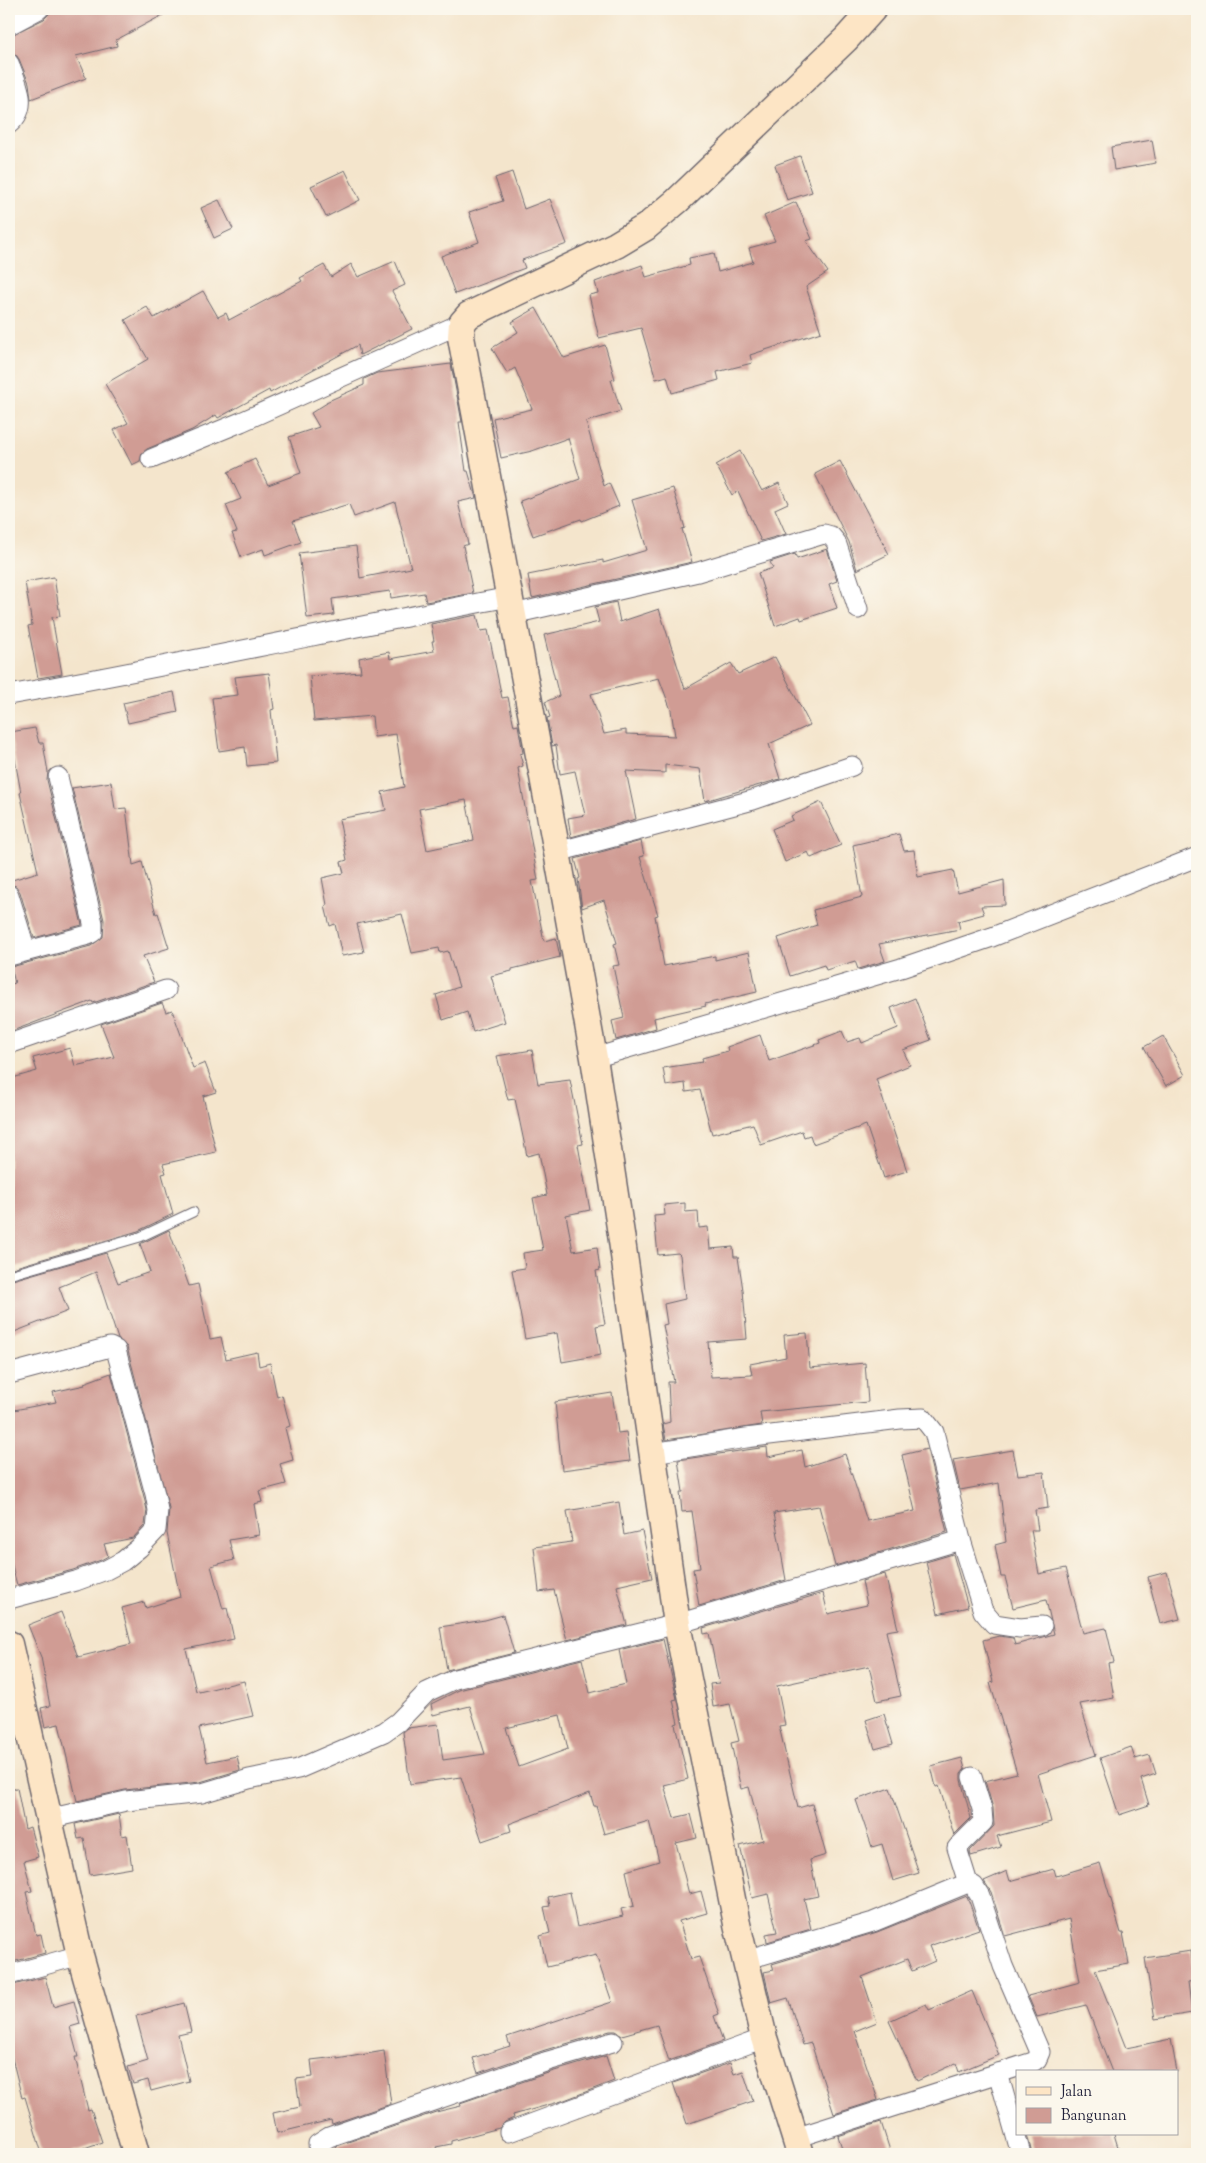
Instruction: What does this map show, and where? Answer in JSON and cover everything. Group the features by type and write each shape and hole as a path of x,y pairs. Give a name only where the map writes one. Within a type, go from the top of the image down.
{"street":[{"path":"9,25 39,9"},
{"path":"151,459 241,422 462,323 469,315 482,307 616,245 646,227 677,201 846,39 873,9"},
{"path":"9,62 20,92 20,106 14,120 9,124"},
{"path":"462,323 462,350 558,852 594,1058 677,1624 745,1960 764,2038 797,2146 1037,2059 1040,2052 1003,1966 980,1896 974,1886 968,1883 957,1848 983,1822 982,1809 972,1777"},
{"path":"9,695 174,663 511,606 698,572 824,534 831,536 836,542 858,609"},
{"path":"558,852 754,800 852,766"},
{"path":"9,895 17,954 88,936 93,932 93,923 58,776"},
{"path":"594,1058 882,973 992,937 1197,857"},
{"path":"9,1044 166,990"},
{"path":"9,1374 110,1347 116,1350 158,1510 156,1530 123,1561 76,1581 9,1599"},
{"path":"653,1453 746,1438 900,1418 923,1418 934,1432 962,1540 983,1611 987,1618 994,1624 1005,1627 1042,1626"},
{"path":"48,1819 126,1801 202,1793 249,1779 298,1769 384,1732 398,1722 427,1692 455,1679 677,1624 962,1540"},
{"path":"9,1644 80,1955 136,2154"},
{"path":"745,1960 873,1922 968,1883"},
{"path":"9,1974 80,1955"},
{"path":"509,2132 764,2038"},
{"path":"319,2154 318,2144 329,2137 548,2061 613,2042"},
{"path":"998,2073 1021,2154"}],"lane":[{"path":"9,1275 140,1238 192,1212"}],"building":[{"path":"50,9 174,9 116,40 117,46 76,56 86,78 31,99 29,83 19,59 15,54 9,52 9,36 44,19 49,14"},
{"path":"1152,140 1156,163 1114,170 1111,147"},
{"path":"800,156 812,192 787,200 775,165"},
{"path":"345,170 360,200 326,217 311,186"},
{"path":"512,172 524,209 550,199 567,244 522,260 525,268 455,294 441,256 479,242 469,212 503,201 495,178"},
{"path":"219,200 233,229 214,238 201,208"},
{"path":"796,202 812,239 806,241 828,272 806,287 821,332 750,355 752,363 717,372 719,380 672,393 667,376 656,379 641,328 599,338 589,295 598,293 595,282 642,265 646,277 690,265 689,258 714,253 718,272 753,262 749,248 775,241 764,216"},
{"path":"395,261 405,285 392,291 412,329 360,355 358,345 270,393 269,390 218,418 216,415 192,430 147,449 142,453 140,461 132,465 114,430 128,423 105,384 148,359 125,320 147,307 154,318 203,291 218,317 226,313 229,320 302,281 300,278 324,265 331,277 351,264 358,277"},
{"path":"536,308 564,358 605,345 615,379 611,380 621,411 586,422 604,486 609,483 619,506 582,521 581,519 533,536 520,501 580,479 568,438 532,451 501,458 493,418 532,409 515,368 507,373 492,348 518,332 512,322"},
{"path":"451,364 462,422 459,422 466,471 468,471 476,498 458,502 468,544 463,546 473,593 426,602 424,593 391,598 390,591 332,599 334,615 307,618 299,553 356,546 360,578 411,568 395,502 354,517 349,504 293,521 301,542 265,555 263,549 241,557 232,533 237,532 226,505 241,499 228,472 255,459 268,485 301,473 289,437 319,427 311,413 326,402 364,385 364,379 377,373"},
{"path":"740,451 762,491 779,483 788,503 775,509 786,534 761,541 738,491 732,495 716,465"},
{"path":"840,461 889,554 857,570 849,542 815,474"},
{"path":"673,488 685,528 682,529 692,562 532,598 528,575 603,560 603,563 647,550 632,500"},
{"path":"827,549 837,581 829,584 837,608 801,620 800,617 775,626 758,573 773,568 770,562 795,554 797,559"},
{"path":"54,577 60,616 52,617 62,674 38,678 28,626 32,625 25,582"},
{"path":"616,602 620,622 659,609 685,689 731,663 738,674 775,657 810,725 769,744 780,779 705,801 700,769 665,765 665,773 626,771 636,819 571,837 568,818 585,815 575,771 560,774 556,745 552,746 547,718 550,717 545,702 559,696 544,635 599,622 595,607","holes":["659,678 671,710 675,736 626,734 626,730 604,734 591,694"]},
{"path":"477,615 481,631 488,630 502,698 508,697 514,726 518,725 523,753 520,754 523,766 518,768 538,880 532,881 544,941 556,938 560,957 491,976 505,1022 473,1032 467,1012 443,1020 436,995 459,987 448,951 440,953 439,948 412,953 402,914 357,924 364,952 342,956 335,924 330,926 325,906 327,905 322,878 344,873 341,862 347,860 339,819 386,810 382,792 404,787 396,734 374,737 372,716 314,721 310,676 361,672 359,658 389,652 390,659 434,651 431,624","holes":["466,800 474,840 427,850 419,809"]},
{"path":"269,673 274,709 271,710 276,763 247,766 245,747 219,751 212,698 238,695 235,677"},
{"path":"174,692 178,712 128,723 123,703"},
{"path":"35,728 39,743 43,743 48,772 47,780 82,925 34,938 20,892 16,886 9,884 9,881 38,872 20,793 10,732"},
{"path":"111,782 115,809 126,808 133,865 142,862 156,914 158,913 169,948 143,956 154,982 93,1003 92,1001 12,1031 9,1020 9,985 15,983 11,967 91,946 103,937 104,920 72,788"},
{"path":"821,802 841,845 811,858 808,852 785,862 772,829 793,820 791,816"},
{"path":"899,834 904,851 914,850 918,877 953,870 958,892 1004,880 1005,905 981,906 984,914 958,921 960,929 879,944 885,961 858,969 855,961 826,970 824,965 790,976 778,938 817,925 813,910 862,897 853,845"},
{"path":"641,841 644,856 640,857 658,915 655,916 664,966 715,956 715,960 749,952 757,992 654,1018 656,1028 616,1040 612,1021 624,1018 613,966 619,965 614,944 617,943 604,900 582,908 578,879 580,878 575,859"},
{"path":"915,998 931,1040 903,1050 910,1065 876,1079 907,1171 884,1178 866,1125 813,1144 810,1135 804,1137 802,1131 761,1145 753,1124 712,1134 700,1090 686,1092 685,1083 666,1086 663,1068 703,1062 702,1058 728,1051 727,1047 760,1035 769,1061 820,1043 819,1040 842,1031 847,1042 860,1038 862,1043 898,1028 891,1008"},
{"path":"162,1003 166,1012 172,1010 193,1068 205,1063 216,1092 203,1096 216,1152 163,1164 166,1173 162,1174 173,1214 138,1231 9,1269 9,1079 37,1071 33,1058 70,1048 75,1066 114,1057 101,1024"},
{"path":"1163,1036 1185,1075 1166,1086 1144,1047"},
{"path":"532,1050 538,1084 570,1080 583,1144 578,1145 590,1210 566,1215 573,1251 597,1247 600,1270 596,1271 605,1324 596,1326 601,1355 562,1362 557,1333 525,1339 512,1270 525,1268 523,1253 543,1250 533,1198 547,1195 539,1153 527,1156 515,1099 508,1100 497,1056"},
{"path":"685,1203 685,1212 698,1211 699,1228 708,1227 710,1249 733,1247 734,1257 738,1257 743,1290 747,1339 708,1342 711,1377 752,1375 750,1364 786,1357 784,1335 807,1333 810,1368 865,1363 868,1402 760,1412 762,1425 666,1440 663,1424 670,1422 668,1382 674,1382 663,1325 667,1324 664,1304 685,1299 680,1255 678,1253 658,1255 654,1216 665,1215 664,1205"},
{"path":"169,1230 189,1286 198,1284 210,1339 221,1337 226,1359 257,1352 259,1366 270,1363 277,1397 282,1395 290,1426 285,1428 293,1460 280,1464 286,1484 259,1491 262,1502 254,1504 259,1535 229,1540 234,1560 211,1566 223,1609 227,1608 234,1639 186,1649 196,1691 199,1690 199,1692 244,1681 253,1716 199,1728 207,1762 237,1756 240,1770 200,1782 125,1790 77,1801 59,1724 45,1727 41,1708 50,1706 41,1657 28,1625 61,1612 78,1657 131,1644 122,1608 144,1602 146,1608 180,1597 167,1533 169,1508 127,1347 118,1339 96,1272 59,1287 68,1311 9,1334 9,1281 106,1253 118,1283 150,1272 140,1244"},
{"path":"111,1373 147,1510 145,1525 133,1538 104,1544 108,1556 101,1560 73,1570 17,1585 9,1554 9,1411 56,1402 53,1392 85,1385 84,1383"},
{"path":"612,1393 618,1433 626,1432 630,1461 562,1470 555,1402"},
{"path":"767,1447 768,1457 802,1450 805,1467 845,1454 867,1521 915,1511 902,1455 927,1449 947,1532 835,1566 819,1506 774,1513 786,1580 699,1606 693,1569 700,1568 692,1511 682,1512 680,1492 683,1492 678,1460"},
{"path":"1013,1450 1018,1475 1044,1472 1048,1508 1035,1510 1038,1530 1031,1530 1039,1574 1066,1568 1083,1633 1106,1628 1114,1662 1108,1663 1114,1698 1080,1704 1096,1755 1038,1774 1051,1822 997,1836 1001,1847 971,1856 970,1851 994,1826 993,1808 985,1781 1017,1773 990,1683 993,1682 983,1640 999,1636 1013,1638 1015,1645 1054,1634 1046,1600 1013,1608 1005,1577 1001,1577 995,1545 1006,1542 999,1483 960,1490 953,1460"},
{"path":"619,1502 624,1535 642,1531 652,1578 617,1586 627,1625 567,1640 554,1590 539,1592 534,1547 572,1542 567,1511"},
{"path":"953,1554 968,1607 938,1614 926,1562"},
{"path":"1167,1572 1180,1619 1160,1624 1148,1577"},
{"path":"885,1574 898,1629 886,1631 901,1696 877,1701 869,1666 777,1686 785,1725 779,1726 798,1808 812,1804 826,1855 810,1860 818,1896 804,1899 811,1929 767,1942 766,1934 777,1932 768,1894 752,1898 740,1846 763,1840 749,1787 741,1789 731,1743 739,1741 730,1704 713,1707 710,1684 719,1683 709,1633 704,1634 703,1628 823,1593 828,1614 867,1605 862,1581"},
{"path":"503,1615 514,1653 447,1670 440,1627 485,1620"},
{"path":"663,1639 677,1699 673,1700 678,1723 675,1724 688,1779 664,1785 674,1818 691,1814 697,1838 676,1843 689,1894 701,1891 707,1913 679,1921 691,1959 699,1957 719,2014 714,2016 723,2041 669,2061 657,2025 622,2035 616,2031 610,2031 545,2050 478,2073 473,2058 510,2046 507,2037 612,2002 596,1955 547,1967 540,1936 550,1933 544,1907 550,1906 548,1897 570,1892 577,1927 623,1916 621,1909 634,1906 626,1871 659,1861 649,1821 604,1834 590,1793 509,1824 511,1831 482,1841 461,1777 410,1784 403,1732 408,1728 438,1724 443,1760 485,1754 470,1706 433,1715 431,1704 459,1690 582,1659 590,1693 626,1684 619,1650","holes":["560,1715 568,1749 519,1767 506,1728"]},
{"path":"884,1714 893,1744 875,1749 866,1720"},
{"path":"1131,1747 1135,1759 1150,1755 1156,1774 1141,1779 1149,1805 1119,1815 1100,1758"},
{"path":"962,1758 965,1769 961,1774 961,1780 971,1818 954,1835 939,1786 936,1787 931,1766"},
{"path":"17,1788 25,1829 30,1827 38,1857 24,1861 32,1891 26,1892 36,1935 41,1934 45,1953 9,1963 9,1789"},
{"path":"890,1788 919,1873 893,1881 882,1844 872,1847 856,1800"},
{"path":"119,1814 122,1836 127,1835 132,1868 90,1875 84,1838 78,1839 75,1824"},
{"path":"1100,1863 1121,1933 1123,1933 1129,1964 1095,1970 1126,2048 1171,2039 1177,2070 1111,2070 1086,2005 1037,2017 1028,1996 1080,1982 1069,1919 1005,1936 991,1892 984,1881 1007,1871 1010,1881 1054,1869 1056,1876"},
{"path":"967,1896 979,1929 929,1946 935,1961 912,1971 907,1959 862,1977 877,2022 855,2031 878,2100 834,2114 811,2043 803,2045 788,1998 771,2003 764,1972 774,1970 772,1964 877,1932"},
{"path":"1191,1951 1195,1981 1188,1982 1192,2013 1155,2019 1145,1958"},
{"path":"45,1977 53,2007 74,2001 80,2024 70,2027 78,2057 75,2057 88,2110 91,2109 102,2142 66,2154 42,2154 25,2097 22,2098 9,2046 9,1986"},
{"path":"972,1991 999,2055 959,2072 956,2063 917,2081 889,2021 926,2004 929,2010"},
{"path":"184,2003 191,2032 178,2035 189,2081 151,2091 148,2080 133,2084 128,2067 148,2061 136,2016"},
{"path":"384,2051 391,2104 332,2124 331,2120 277,2133 273,2113 300,2107 296,2079 313,2077 311,2060 337,2057 337,2059"},
{"path":"606,2056 614,2081 562,2101 513,2115 514,2118 505,2122 499,2128 436,2147 438,2154 338,2154 336,2146 436,2112 461,2106 460,2103 551,2072"},
{"path":"730,2063 734,2074 743,2071 753,2101 687,2124 673,2083"},
{"path":"881,2122 891,2154 844,2154 838,2136"},
{"path":"1028,2136 1115,2136 1120,2154 1032,2154"}]}
